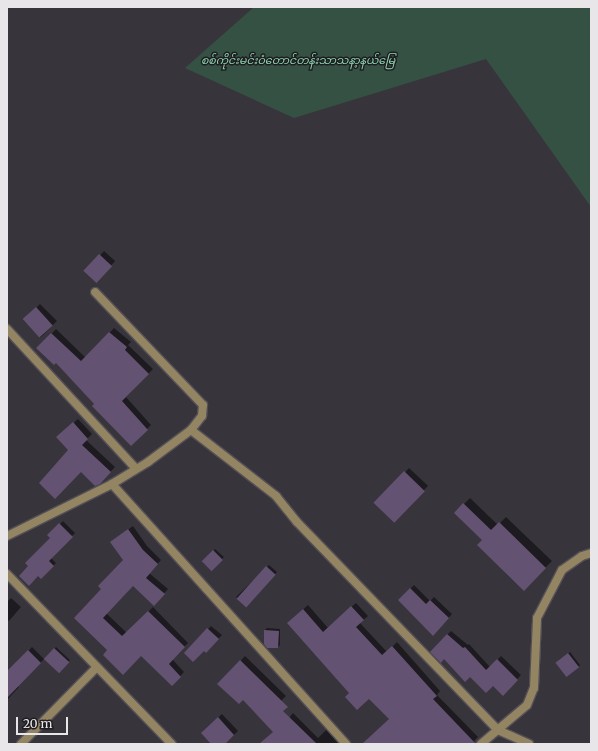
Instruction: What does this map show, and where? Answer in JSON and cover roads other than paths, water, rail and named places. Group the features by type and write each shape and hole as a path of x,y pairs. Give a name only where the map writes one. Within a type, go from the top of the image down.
{"street":[{"path":"7,536 112,484 191,430 202,416 203,405 95,292"},
{"path":"7,329 136,469"},
{"path":"191,430 276,496 297,522 498,730 529,744"},
{"path":"112,484 346,744"},
{"path":"481,744 527,705 534,688 537,618 562,570 582,556 591,553"},
{"path":"7,574 172,744"},
{"path":"21,744 97,666"}],"park label":[{"name":"စစ်ကိုင်းမင်းဝံတောင်တန်းသာသနာ့နယ်မြေ","path":"298,60"}]}
